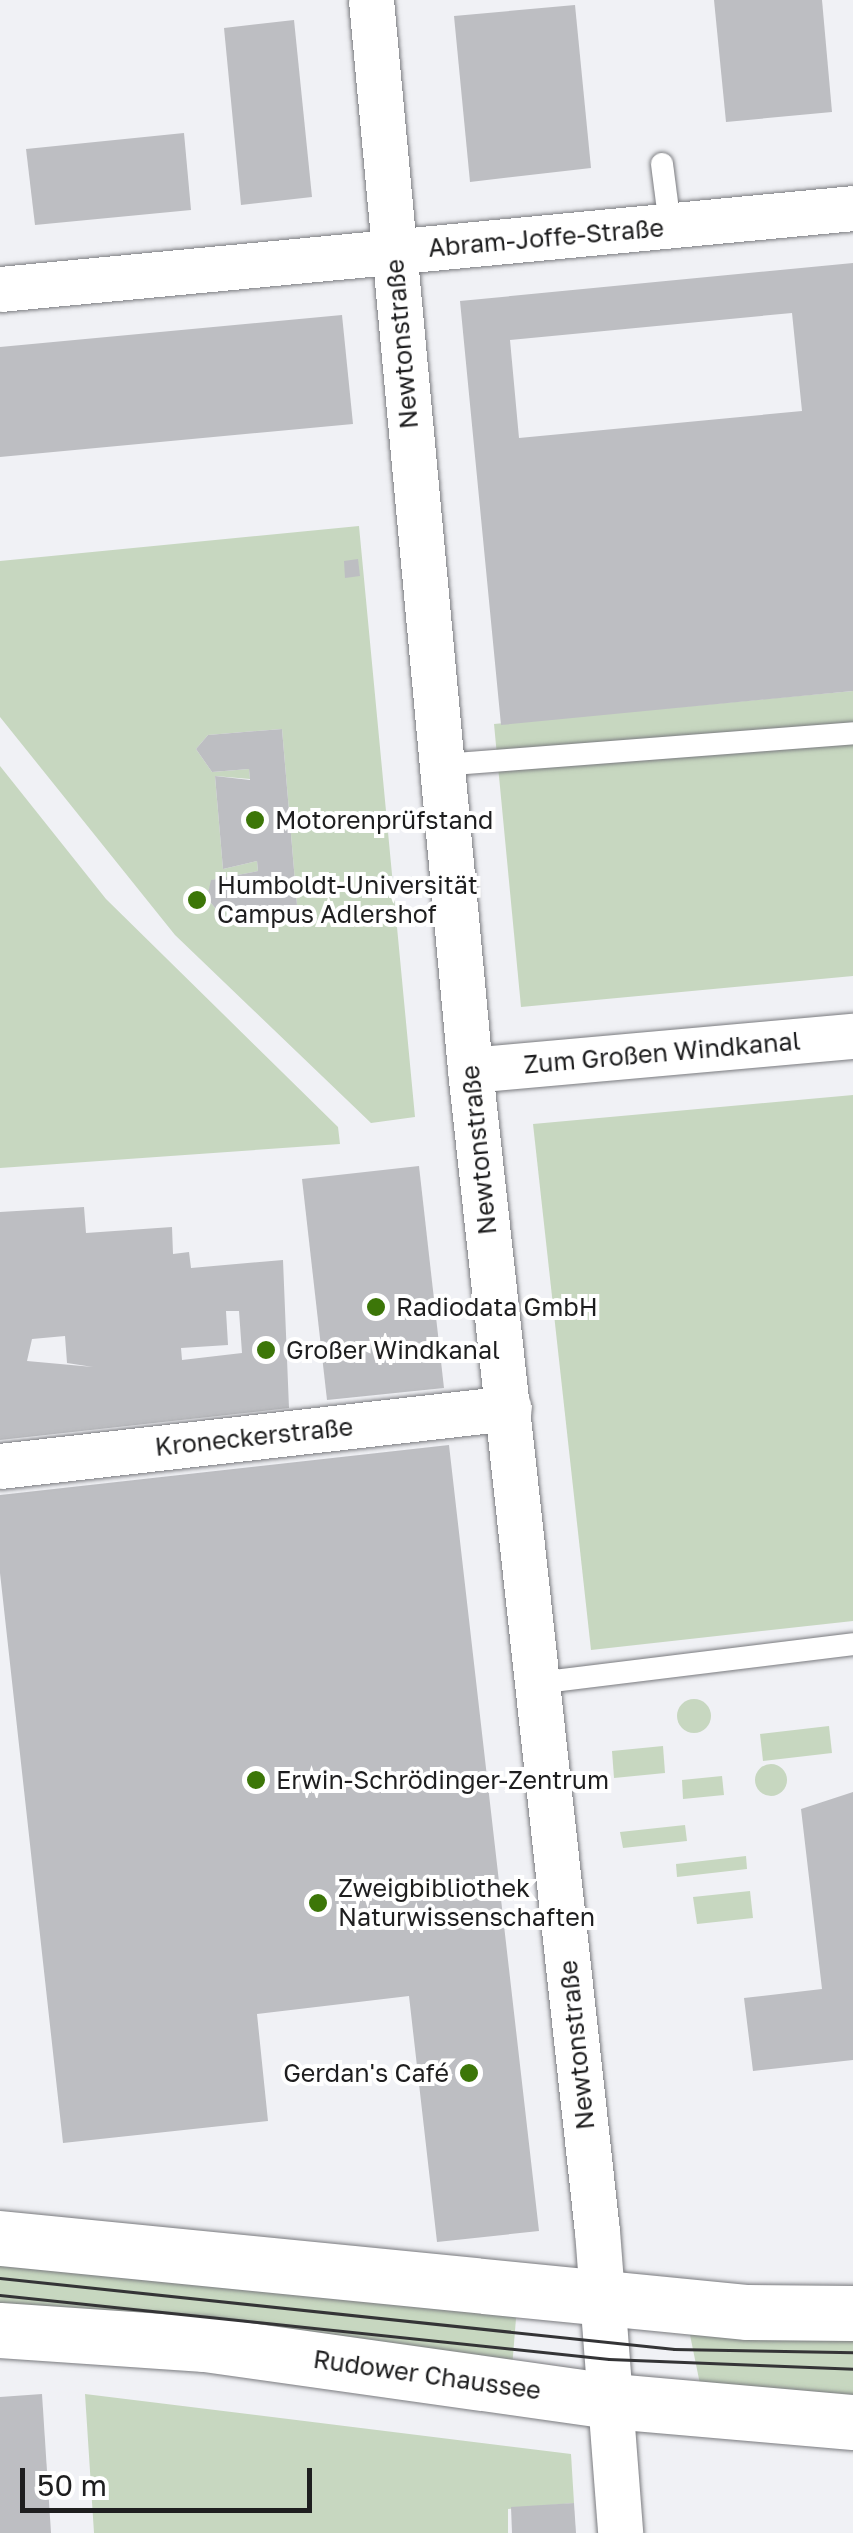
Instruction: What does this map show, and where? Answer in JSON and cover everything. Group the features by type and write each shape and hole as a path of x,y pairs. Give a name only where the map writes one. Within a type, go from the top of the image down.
{"main road":[{"path":"0,2238 604,2298 853,2313"},
{"name":"Rudower Chaussee","path":"0,2330 205,2344 612,2401 853,2422"}],"street":[{"name":"Newtonstraße","path":"371,0 470,1070 604,2298 620,2533"},
{"name":"Abram-Joffe-Straße","path":"0,289 853,208"},
{"name":"Zum Großen Windkanal","path":"470,1070 853,1036"},
{"name":"Kroneckerstraße","path":"0,1466 508,1408"}],"lane":[{"path":"662,164 670,226"},
{"path":"441,765 853,733"},
{"path":"537,1684 853,1644"}],"green space":[{"path":"359,526 415,1117 371,1123 175,935 0,717 0,561","holes":["282,729 297,905 216,909 207,898 212,880 258,871 257,861 223,869 215,776 250,779 249,769 212,772 196,749 208,735"]},
{"path":"853,691 853,976 521,1007 494,724"},
{"path":"0,766 106,899 338,1127 340,1144 0,1168"},
{"path":"853,1095 853,1621 591,1650 533,1124"},
{"path":"694,1699 706,1704 711,1716 706,1728 694,1733 682,1728 677,1716 682,1704"},
{"path":"829,1726 832,1753 763,1761 760,1734"},
{"path":"663,1746 665,1773 614,1778 612,1751"},
{"path":"771,1764 782,1769 787,1780 782,1791 771,1796 760,1791 755,1780 760,1769"},
{"path":"722,1776 724,1795 683,1799 682,1780"},
{"path":"685,1825 687,1841 623,1848 620,1832"},
{"path":"746,1856 747,1869 677,1877 676,1864"},
{"path":"750,1891 753,1918 697,1924 693,1897"},
{"path":"0,2258 517,2306 512,2368 0,2311"},
{"path":"688,2325 853,2330 853,2404 702,2394"},
{"path":"85,2394 571,2454 574,2503 508,2509 508,2533 94,2533"}],"building":[{"path":"714,0 822,0 832,112 726,122"},
{"path":"575,5 591,168 470,182 454,16"},
{"path":"294,20 312,197 241,205 224,28"},
{"path":"184,133 191,210 35,225 26,149"},
{"path":"853,263 853,691 501,725 460,301","holes":["792,313 802,411 519,438 510,340"]},
{"path":"342,315 353,424 0,457 0,347"},
{"path":"358,559 360,576 345,578 344,561"},
{"name":"Motorenprüfstand","path":"282,729 297,905 216,909 207,898 211,880 258,871 257,861 223,869 215,776 250,780 249,769 212,772 196,749 208,735"},
{"name":"Radiodata GmbH","path":"419,1166 444,1388 327,1400 302,1179"},
{"name":"Großer Windkanal","path":"84,1207 86,1233 172,1227 173,1254 189,1252 191,1268 283,1260 289,1408 0,1440 0,1212","holes":["226,1311 239,1311 242,1353 182,1360 181,1348 228,1345","65,1336 67,1363 93,1367 27,1361 32,1339"]},
{"name":"Erwin-Schrödinger-Zentrum","path":"449,1445 539,2231 437,2242 409,1996 257,2014 268,2121 63,2143 0,1573 0,1495"},
{"path":"853,1792 853,2060 753,2071 744,1998 822,1989 801,1809"},
{"path":"42,2394 51,2533 0,2533 0,2397"},
{"path":"574,2503 576,2533 512,2533 511,2507"}],"tram line":[{"path":"0,2278 674,2349 853,2352"},
{"path":"0,2295 609,2359 853,2369"}],"place":[{"name":"Motorenprüfstand","path":"255,820"},
{"name":"Humboldt-Universität Campus Adlershof","path":"197,900"},
{"name":"Radiodata GmbH","path":"376,1307"},
{"name":"Großer Windkanal","path":"266,1350"},
{"name":"Erwin-Schrödinger-Zentrum","path":"256,1780"},
{"name":"Zweigbibliothek Naturwissenschaften","path":"318,1903"},
{"name":"Gerdan's Café","path":"469,2073"}]}
